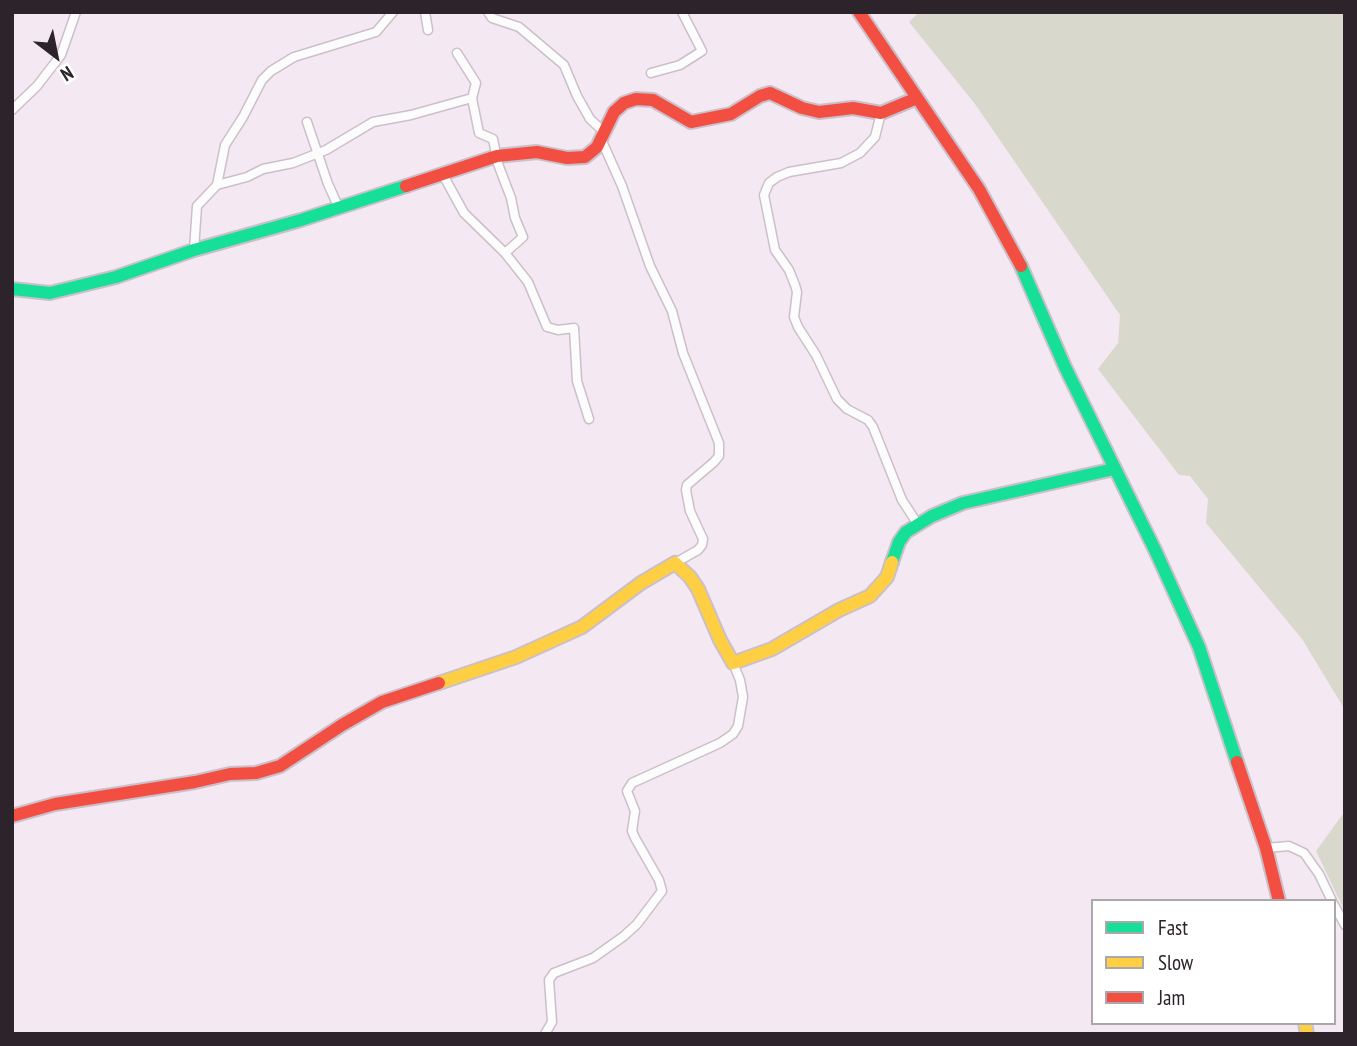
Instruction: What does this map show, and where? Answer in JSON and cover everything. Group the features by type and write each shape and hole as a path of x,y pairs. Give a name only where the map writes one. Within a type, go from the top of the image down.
{"street":[{"path":"12,110 37,86 61,55 76,12"},
{"path":"217,185 225,145 262,80 271,71 294,57 357,40 376,32 393,12"},
{"path":"425,12 428,30"},
{"path":"12,816 55,804 230,774 256,773 280,766 342,724 382,702 516,657 582,627 641,583 698,550 702,545 703,539 690,511 685,490 687,485 714,463 719,456 719,443 683,353 672,311 650,266 602,135 584,107 564,65 519,27 492,18 488,12"},
{"path":"652,73 681,65 702,51 682,12"},
{"path":"859,12 979,189 1024,272 1065,367 1156,552 1199,647 1266,848 1279,899"},
{"path":"457,53 476,83 472,98 479,133 492,137 523,237 505,253"},
{"path":"12,289 50,293 116,277 194,250 497,156 537,152 576,159 592,153 614,112 624,103 636,99 653,100 691,122 731,114 770,93 811,111 853,108 881,113 917,98"},
{"path":"194,250 197,206 217,185 247,177 263,169 287,166 318,153 373,122 411,115 472,98"},
{"path":"881,113 876,137 860,153 841,163 777,177 765,188 764,195 775,250 789,270 797,292 794,317 797,327 816,355 837,399 847,409 868,420 873,427 902,500 917,523"},
{"path":"307,121 338,206"},
{"path":"442,173 464,213 505,253 528,282 547,327 558,330 574,328 577,381 589,419"},
{"path":"733,663 772,649 839,610 870,596 887,577 899,542 917,523 962,503 1114,468"},
{"path":"545,1034 552,1022 549,980 554,973 593,958 624,936 663,891 632,831 635,811 627,791 632,783 720,743 733,734 738,726 743,697 740,680 698,589 675,563"},
{"path":"1266,848 1289,846 1304,853 1319,874 1331,899"},
{"path":"1336,908 1345,925"}],"shaded area":[{"path":"919,12 1345,12 1345,710 1302,639 1206,523 1208,499 1190,476 1179,475 1098,369 1118,343 1120,315 975,104 909,22"},
{"path":"1345,811 1345,912 1316,851"}],"traffic: fast":[{"path":"12,289 50,293 116,277 194,250 301,220 406,186"},
{"path":"1021,266 1065,367 1156,552 1199,647 1237,762"},
{"path":"892,562 899,542 906,532 932,516 963,503 1114,469"}],"traffic: slow":[{"path":"439,683 516,657 582,627 641,583 675,563 698,589 733,663 772,649 839,610 870,596 887,577 892,562"},
{"path":"1305,1025 1307,1034"}],"traffic: jam":[{"path":"859,12 979,189 1021,266"},
{"path":"406,186 497,156 537,152 567,158 585,157 597,147 614,112 624,103 636,99 653,100 691,122 731,114 770,93 802,108 819,112 853,108 881,113 917,98"},
{"path":"12,816 55,804 230,774 256,773 280,766 382,702 439,683"},
{"path":"1237,762 1266,848 1279,899"}]}
